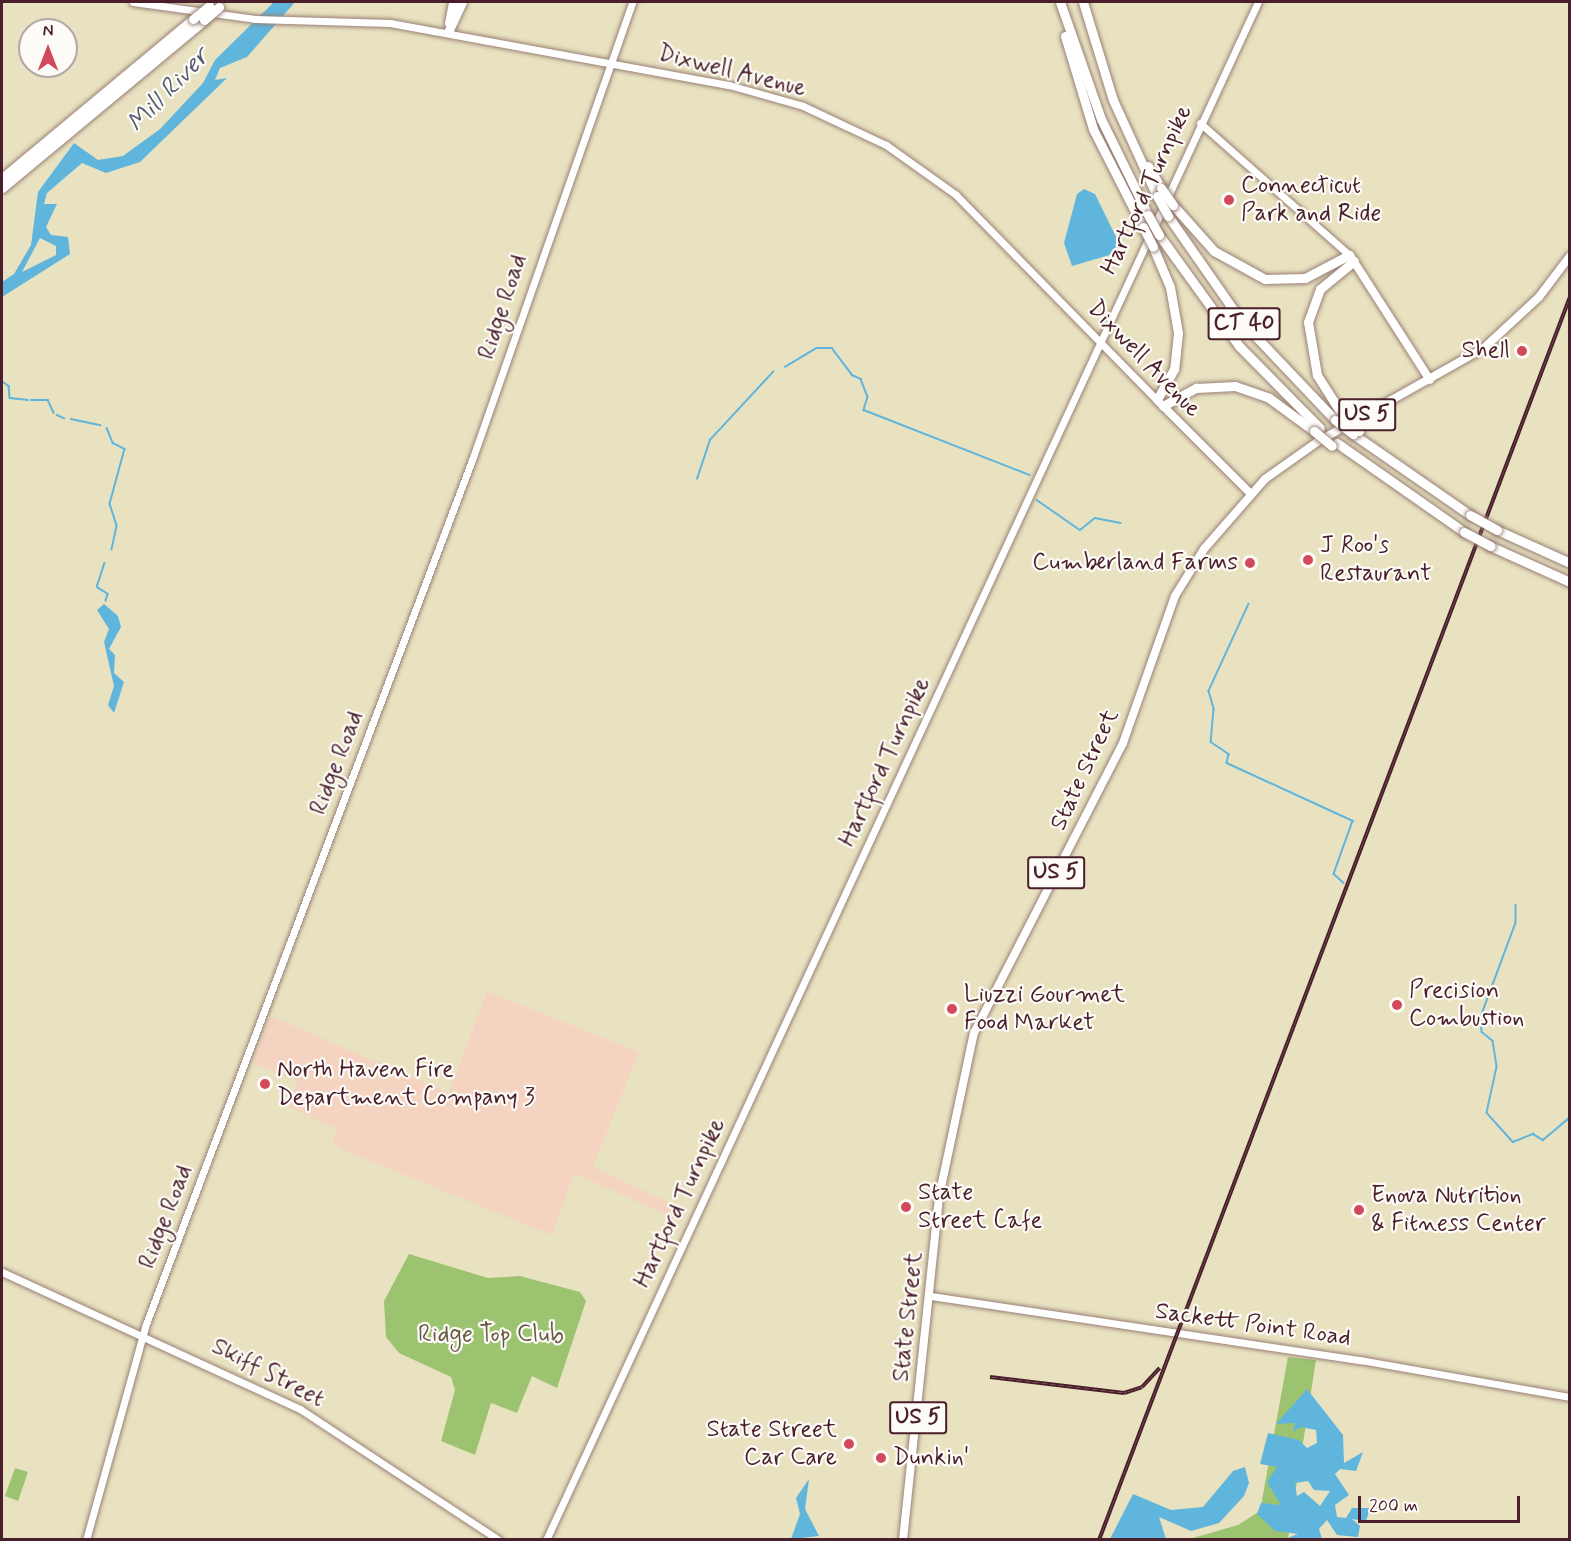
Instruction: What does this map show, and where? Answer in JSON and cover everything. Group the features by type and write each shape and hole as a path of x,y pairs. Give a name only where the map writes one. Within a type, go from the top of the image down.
{"highway":[{"path":"448,32 453,2"},
{"path":"448,32 462,2"},
{"name":"CT 40","path":"1060,2 1101,119 1148,215 1159,235 1227,332 1317,430 1334,445 1464,532 1569,582"},
{"name":"CT 40","path":"1083,2 1125,129 1159,192 1168,216 1242,322 1339,418"},
{"path":"2,178 193,19 217,4"},
{"path":"2,188 204,20 217,4"},
{"path":"1064,15 1085,108 1154,247 1170,287 1178,333 1174,369 1160,403"},
{"path":"1159,192 1214,251 1265,279 1305,278 1352,258"},
{"path":"1352,258 1320,289 1308,322 1314,367 1339,418 1378,454 1470,515 1569,563"},
{"path":"1160,403 1196,388 1235,386 1269,398 1317,430 1323,439 1334,445"}],"main road":[{"name":"Dixwell Avenue","path":"133,2 258,19 370,21 448,32 783,98 886,146 956,195 1251,494"},
{"name":"Ridge Road","path":"86,1539 143,1334 469,468 632,2"},
{"name":"Hartford Turnpike","path":"546,1539 1258,2"},
{"path":"1200,123 1236,148 1352,258 1430,381"},
{"name":"State Street","path":"903,1539 948,1144 984,1007 1108,775 1175,596 1204,549 1251,494 1323,439 1430,381 1506,331 1569,256"},
{"name":"Skiff Street","path":"2,1272 143,1334 319,1419 500,1539"},
{"name":"Sackett Point Road","path":"930,1296 1569,1397"}],"shaded area":[{"path":"487,991 639,1052 593,1167 687,1211 682,1222 574,1173 552,1235 343,1150 332,1142 338,1129 289,1107 298,1081 253,1063 271,1016 449,1093"}],"green space":[{"name":"Ridge Top Club","path":"409,1254 488,1278 520,1276 580,1292 586,1301 557,1388 532,1376 517,1413 491,1403 475,1455 441,1441 455,1390 451,1377 399,1353 386,1337 384,1301"},
{"path":"1288,1357 1316,1360 1288,1539 1186,1540 1238,1525 1260,1511"},
{"path":"15,1468 28,1472 18,1501 5,1496"}],"water":[{"path":"274,2 295,2 247,57 220,68 215,80 227,78 140,162 106,173 82,163 47,193 44,204 57,204 46,227 51,235 68,237 70,254 2,297 2,282 14,274 31,245 38,192 74,143 98,160 123,156 160,129 203,83 215,60","holes":["40,238 56,246 56,255 22,272"]},
{"path":"1084,189 1095,194 1118,241 1113,254 1072,266 1064,243 1077,194"},
{"path":"104,604 118,616 121,627 109,649 115,655 114,673 124,682 114,713 108,705 114,686 104,642 109,629 97,610"},
{"path":"1307,1389 1343,1435 1344,1463 1363,1452 1356,1471 1340,1469 1335,1474 1349,1495 1335,1505 1337,1517 1346,1518 1352,1508 1370,1508 1366,1521 1352,1519 1360,1526 1358,1537 1337,1535 1327,1520 1319,1529 1322,1539 1285,1539 1298,1534 1275,1531 1257,1514 1261,1503 1281,1505 1267,1482 1277,1467 1260,1464 1268,1433 1299,1440 1307,1448 1317,1443 1316,1430 1301,1427 1293,1432 1295,1423 1276,1424","holes":["1308,1481 1314,1490 1330,1491 1320,1506 1304,1492 1297,1496 1295,1483"]},
{"path":"1245,1467 1249,1483 1244,1496 1219,1523 1191,1531 1159,1517 1166,1539 1110,1539 1133,1494 1171,1510 1203,1507 1233,1471"},
{"path":"809,1479 805,1509 819,1536 791,1539 800,1514 796,1498"}],"waterway":[{"path":"785,367 817,348 832,348 852,375 861,379 868,397 864,410 1030,475"},
{"path":"697,479 710,440 773,372"},
{"path":"2,381 9,386 10,398 28,400"},
{"path":"31,400 48,400 54,413"},
{"path":"57,415 64,418"},
{"path":"71,419 100,425"},
{"path":"107,428 113,443 125,449 110,504 117,526 112,549"},
{"path":"1037,500 1080,530 1095,518 1121,523"},
{"path":"105,563 97,587 108,594 106,601"},
{"path":"1249,604 1209,691 1214,709 1211,742 1229,754 1227,763 1353,821 1334,874 1344,883"},
{"path":"1516,905 1516,923 1481,1017 1482,1032 1493,1041 1497,1067 1487,1113 1513,1142 1533,1134 1543,1140 1570,1117"}],"railway":[{"path":"1099,1540 1570,297"},
{"path":"990,1377 1124,1393 1142,1387 1160,1368"}],"place":[{"name":"Connecticut Park and Ride","path":"1229,200"},
{"name":"Shell","path":"1522,351"},
{"name":"J Roo's Restaurant","path":"1308,560"},
{"name":"Cumberland Farms","path":"1250,563"},
{"name":"Precision Combustion","path":"1397,1005"},
{"name":"Liuzzi Gourmet Food Market","path":"952,1009"},
{"name":"North Haven Fire Department Company 3","path":"265,1084"},
{"name":"State Street Cafe","path":"906,1207"},
{"name":"Enova Nutrition & Fitness Center","path":"1359,1210"},
{"name":"State Street Car Care","path":"849,1444"},
{"name":"Dunkin'","path":"881,1458"}],"water label":[{"name":"Mill River","path":"169,91"}]}
